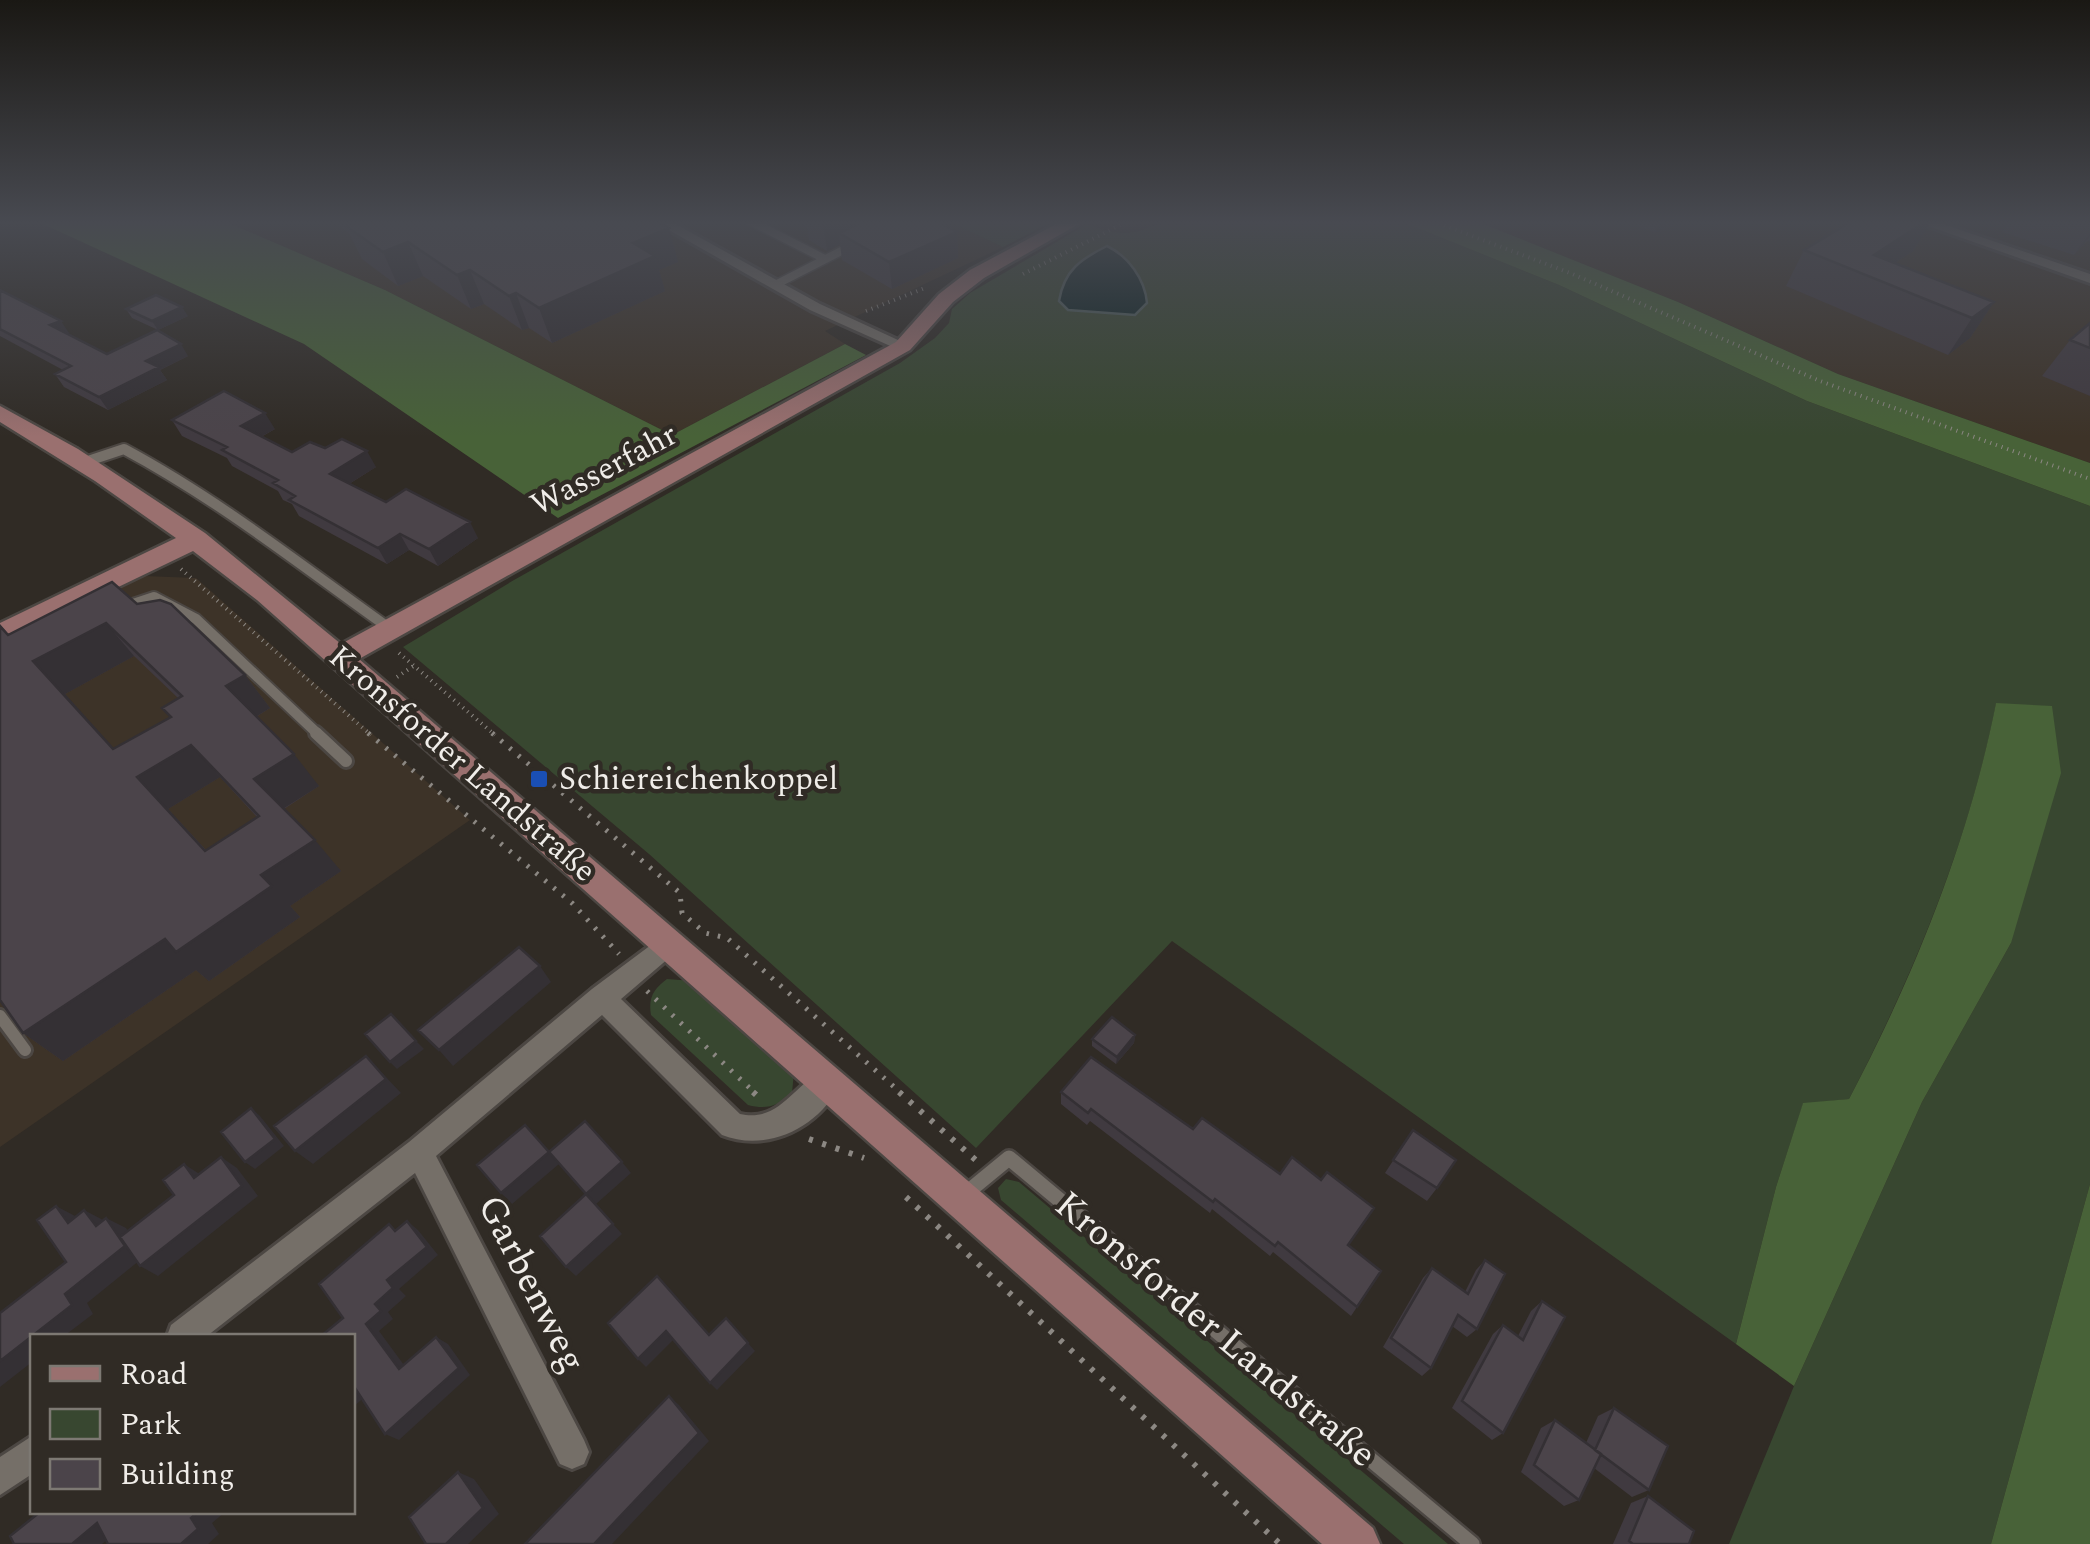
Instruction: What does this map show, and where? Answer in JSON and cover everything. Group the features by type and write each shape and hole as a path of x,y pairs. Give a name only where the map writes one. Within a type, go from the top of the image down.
{"main road":[{"name":"Wasserfahr","path":"340,657 902,346 952,293"},
{"name":"Kronsforder Landstraße","path":"0,413 85,462 196,539 340,657 1357,1544"},
{"path":"0,634 67,611 196,539"}],"street":[{"path":"792,293 902,346"},
{"path":"185,1334 420,1152 667,944"},
{"path":"601,997 732,1125 750,1132 774,1129 826,1084"},
{"name":"Garbenweg","path":"420,1152 572,1452"},
{"path":"0,1478 30,1455"}],"lane":[{"name":"Kronsforder Landstraße","path":"85,462 124,448 163,468 270,540 388,628"},
{"path":"120,609 154,597 196,620 346,761"},
{"path":"0,1016 25,1050"},
{"name":"Kronsforder Landstraße","path":"959,1200 1008,1158 1472,1544"}],"path":[{"path":"1616,293 1820,381 2090,479"},
{"path":"165,554 293,670 572,903 602,931 652,998 785,1121 806,1138 863,1158 878,1171"},
{"path":"415,665 680,893 682,913 705,933 726,938 967,1152"},
{"path":"892,1184 1280,1544"}],"shaded area":[{"path":"391,293 905,293 825,331 845,344 672,435"},
{"path":"1656,293 2090,293 2090,463 1838,374"},
{"path":"144,576 196,578 470,820 0,1147 0,645"}],"green space":[{"path":"193,293 391,293 672,435 845,344 866,355 558,518 304,344"},
{"path":"970,293 1576,293 1807,401 2090,506 2090,1184 1991,1544 1729,1544 1794,1386 1922,1102 2011,943 1996,704 1954,857 1917,956 1873,1052 1849,1099 1803,1104 1776,1187 1736,1344 1172,941 976,1148 649,854 403,647 514,580 900,363 935,338 949,323 952,309"},
{"path":"1576,293 1656,293 1838,374 2090,463 2090,506 1807,401"},
{"path":"1996,703 2052,706 2061,773 2011,943 1922,1102 1794,1386 1736,1344 1776,1187 1803,1103 1849,1099 1896,1004 1955,856"},
{"path":"667,979 693,981 794,1072 792,1093 772,1106 748,1105 651,1015 653,994"},
{"path":"1006,1179 1019,1182 1448,1544 1404,1544 1001,1200 998,1188"},
{"path":"2090,1184 2090,1544 1991,1544"}],"water":[{"path":"1060,293 1145,293 1147,303 1135,315 1068,310 1059,301"}],"building":[{"path":"0,293 6,293 61,321 50,325 107,354 157,330 181,344 146,361 159,367 99,397 55,374 71,366 0,329"},
{"path":"516,293 572,293 539,308"},
{"path":"1910,293 1971,293 1994,302 1972,318"},
{"path":"156,295 182,307 152,321 126,309"},
{"path":"2090,323 2090,348 2070,340"},
{"path":"224,391 265,413 241,426 292,452 310,442 325,448 342,439 367,451 330,474 386,502 406,489 470,522 429,549 400,534 378,548 289,500 295,496 273,483 278,480 222,450 227,447 172,420"},
{"path":"112,582 137,604 160,600 171,604 245,675 226,686 294,754 254,779 315,840 261,875 272,886 176,952 165,939 23,1033 0,1000 0,626 8,635","holes":["106,623 182,696 162,708 171,717 113,749 33,661","191,745 259,816 205,851 137,777"]},
{"path":"519,947 540,966 439,1050 418,1030"},
{"path":"391,1014 416,1041 390,1062 365,1034"},
{"path":"1112,1017 1135,1035 1117,1057 1092,1039"},
{"path":"366,1056 386,1079 295,1151 274,1126"},
{"path":"1091,1057 1193,1129 1202,1118 1280,1174 1292,1157 1321,1180 1327,1172 1374,1208 1348,1245 1381,1271 1357,1307 1278,1242 1275,1246 1091,1109 1088,1113 1061,1092"},
{"path":"251,1108 275,1139 245,1162 221,1132"},
{"path":"585,1121 622,1162 586,1194 549,1152"},
{"path":"525,1125 549,1152 501,1193 477,1165"},
{"path":"1413,1130 1456,1160 1437,1188 1393,1160"},
{"path":"221,1157 242,1186 140,1266 120,1237 174,1195 163,1180 184,1164 194,1178"},
{"path":"586,1194 613,1224 566,1267 540,1236"},
{"path":"56,1206 68,1223 84,1210 96,1226 106,1218 125,1246 65,1294 72,1305 0,1361 0,1313 66,1262 37,1220"},
{"path":"407,1221 427,1247 387,1280 393,1288 375,1304 381,1311 366,1324 399,1369 436,1337 459,1368 385,1434 355,1388 355,1334 323,1334 343,1318 319,1284 389,1224 395,1231"},
{"path":"1485,1260 1505,1274 1477,1329 1458,1315 1431,1368 1391,1338 1432,1268 1468,1294"},
{"path":"657,1276 709,1335 726,1318 748,1343 710,1383 666,1331 638,1359 608,1323"},
{"path":"1542,1301 1565,1317 1503,1433 1462,1401 1503,1325 1523,1340"},
{"path":"669,1396 699,1433 594,1544 525,1544"},
{"path":"1614,1408 1668,1446 1649,1490 1595,1450"},
{"path":"1555,1420 1601,1454 1579,1500 1534,1465"},
{"path":"458,1472 483,1508 446,1544 426,1544 409,1517"},
{"path":"1648,1496 1694,1531 1689,1544 1629,1541"},
{"path":"38,1514 196,1514 191,1518 198,1529 181,1544 108,1544 97,1523 72,1544 14,1544 10,1536"}],"place":[{"name":"Schiereichenkoppel","path":"539,779"}]}
